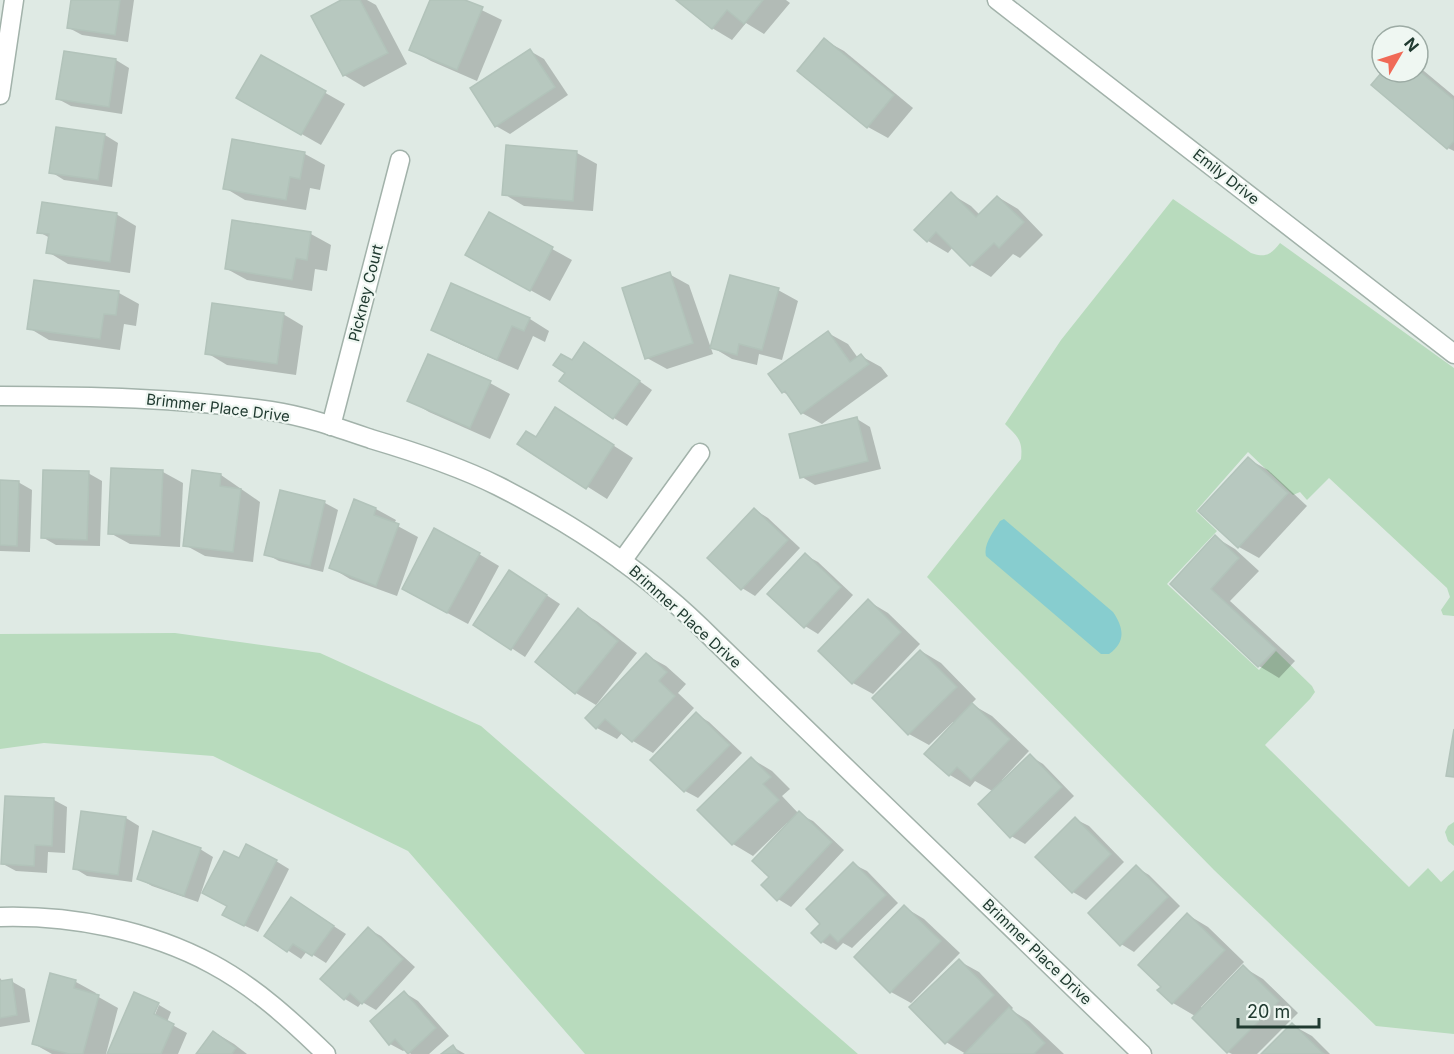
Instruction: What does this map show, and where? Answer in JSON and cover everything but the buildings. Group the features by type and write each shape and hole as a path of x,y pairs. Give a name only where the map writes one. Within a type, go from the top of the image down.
{"street":[{"path":"0,95 14,0"},
{"name":"Emily Drive","path":"997,0 1454,354"},
{"name":"Pickney Court","path":"331,426 400,160"},
{"name":"Brimmer Place Drive","path":"0,396 115,397 273,412 331,426 432,458 498,486 573,529 622,561 665,594 715,640 1142,1054"},
{"path":"622,561 700,453"},
{"path":"0,917 61,920 112,928 159,941 211,963 255,991 326,1054"}],"green space":[{"path":"1173,199 1251,253 1267,254 1280,243 1454,368 1454,616 1443,615 1441,610 1450,597 1447,588 1329,478 1307,500 1300,492 1293,495 1248,452 1196,511 1217,531 1167,584 1259,670 1276,651 1312,686 1315,692 1310,699 1265,745 1409,887 1428,868 1441,882 1454,870 1454,1034 1376,1026 1214,870 927,577 1021,459 1019,439 1005,424 1061,340"},
{"path":"175,633 320,653 481,726 858,1054 585,1054 408,851 213,756 44,743 0,749 0,634"},
{"path":"1454,822 1454,846 1448,841 1445,832"}],"water":[{"path":"1004,519 1113,612 1122,634 1118,645 1109,654 1101,654 986,556 985,551 990,538 1000,521"}]}
